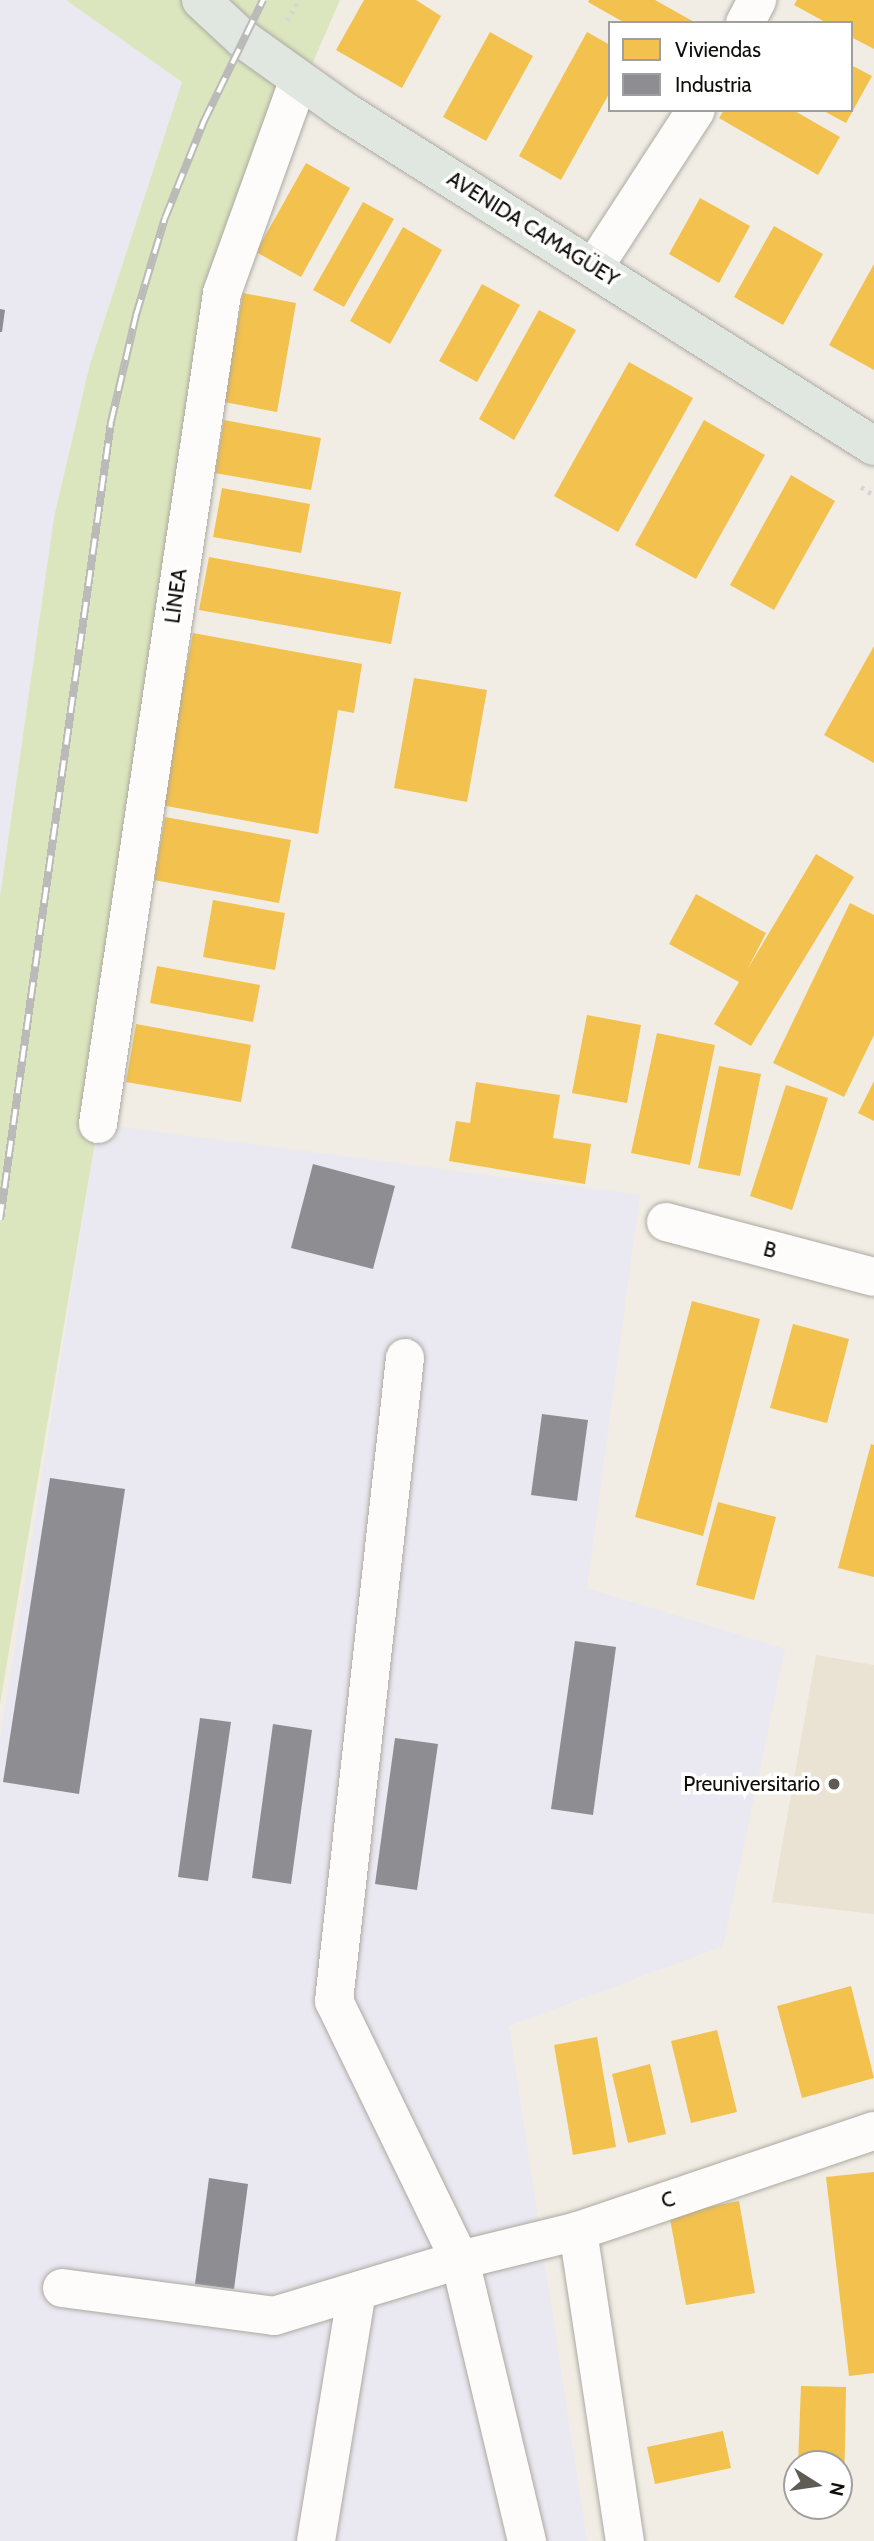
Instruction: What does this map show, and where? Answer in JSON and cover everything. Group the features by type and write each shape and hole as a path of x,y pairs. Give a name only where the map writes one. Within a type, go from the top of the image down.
{"main road":[{"name":"AVENIDA CAMAGÜEY","path":"201,0 243,39 344,111 874,446"}],"street":[{"path":"747,21 757,0"},
{"name":"LÍNEA","path":"98,1124 222,293 299,79"},
{"path":"594,267 695,112"},
{"name":"B","path":"666,1222 874,1277"},
{"path":"405,1358 334,2001 460,2260 514,2535"},
{"name":"C","path":"62,2288 274,2316 460,2260 578,2231 874,2131"},
{"path":"578,2231 625,2541"},
{"path":"316,2541 357,2291"}],"path":[{"path":"281,32 298,0"}],"shaded area":[{"path":"0,0 66,0 182,82 90,364 54,517 0,897"},
{"path":"98,1124 640,1195 587,1588 785,1649 723,1946 509,2026 587,2541 0,2541 0,1739"},
{"name":"Preuniversitario","path":"816,1655 874,1665 874,1914 772,1902"}],"green space":[{"path":"66,0 340,0 218,280 98,1124 0,1704 0,897 54,517 90,364 182,82"}],"building: Viviendas":[{"path":"364,0 416,0 441,16 402,88 336,50"},
{"path":"655,0 692,21 621,21 588,2"},
{"path":"797,0 874,0 874,49 853,38 853,21 823,21 794,5"},
{"path":"490,32 533,56 486,141 443,117"},
{"path":"587,32 608,44 608,96 561,180 519,156"},
{"path":"853,66 872,76 853,110"},
{"path":"723,112 796,112 840,137 818,175 719,118"},
{"path":"826,112 852,112 846,123"},
{"path":"306,163 350,188 301,277 256,252"},
{"path":"700,198 750,226 719,283 669,254"},
{"path":"363,202 394,219 344,307 313,290"},
{"path":"774,226 823,254 783,325 734,297"},
{"path":"403,227 442,250 390,344 350,321"},
{"path":"874,264 874,370 829,345"},
{"path":"482,284 520,305 477,382 439,361"},
{"path":"243,293 296,303 277,412 224,402"},
{"path":"539,310 576,330 514,440 479,419"},
{"path":"629,362 693,398 618,532 554,496"},
{"path":"224,420 321,438 311,490 215,473"},
{"path":"704,420 765,455 696,579 635,545"},
{"path":"791,475 835,501 774,610 730,585"},
{"path":"222,488 310,504 301,553 213,537"},
{"path":"209,557 401,592 391,644 199,610"},
{"path":"193,633 362,664 354,713 338,710 318,834 161,805"},
{"path":"874,646 874,763 824,735"},
{"path":"414,678 487,690 467,802 394,788"},
{"path":"165,817 291,840 279,903 154,880"},
{"path":"816,854 854,877 751,1046 714,1024 739,982 669,944 696,894 766,933 747,970"},
{"path":"213,900 285,913 275,970 203,957"},
{"path":"850,903 874,915 874,1035 844,1097 773,1063"},
{"path":"157,966 260,985 253,1022 150,1003"},
{"path":"587,1015 641,1025 627,1103 572,1093"},
{"path":"136,1024 251,1045 241,1102 126,1082"},
{"path":"657,1033 715,1045 690,1165 631,1153"},
{"path":"719,1066 761,1074 740,1176 698,1168"},
{"path":"874,1081 874,1121 858,1113"},
{"path":"476,1082 560,1095 553,1138 591,1144 585,1184 449,1161 456,1121 470,1123"},
{"path":"786,1085 828,1098 792,1210 750,1196"},
{"path":"692,1301 760,1319 703,1536 635,1517"},
{"path":"793,1324 849,1339 827,1423 770,1408"},
{"path":"871,1444 874,1445 874,1577 838,1568"},
{"path":"718,1502 776,1517 754,1600 696,1585"},
{"path":"851,1986 874,2078 802,2098 777,2006"},
{"path":"717,2030 737,2112 691,2123 671,2041"},
{"path":"597,2037 616,2147 573,2155 554,2045"},
{"path":"650,2064 666,2134 628,2143 612,2074"},
{"path":"874,2172 874,2373 849,2376 826,2177"},
{"path":"739,2201 755,2293 686,2305 669,2214"},
{"path":"801,2386 846,2387 845,2450 799,2450"},
{"path":"723,2431 731,2468 655,2484 647,2447"}],"building: Industria":[{"path":"0,309 5,310 2,332 0,332"},
{"path":"313,1164 395,1186 373,1269 291,1248"},
{"path":"542,1414 588,1420 577,1501 531,1495"},
{"path":"50,1478 125,1489 79,1794 3,1782"},
{"path":"575,1641 616,1647 593,1815 551,1809"},
{"path":"200,1718 231,1722 208,1881 178,1877"},
{"path":"273,1724 312,1730 291,1884 252,1878"},
{"path":"395,1738 438,1744 417,1890 375,1884"},
{"path":"209,2178 248,2184 234,2289 195,2284"}],"railway":[{"path":"0,1220 111,422 136,315 165,218 204,121 263,0"}],"place":[{"name":"Preuniversitario","path":"834,1784"}]}
